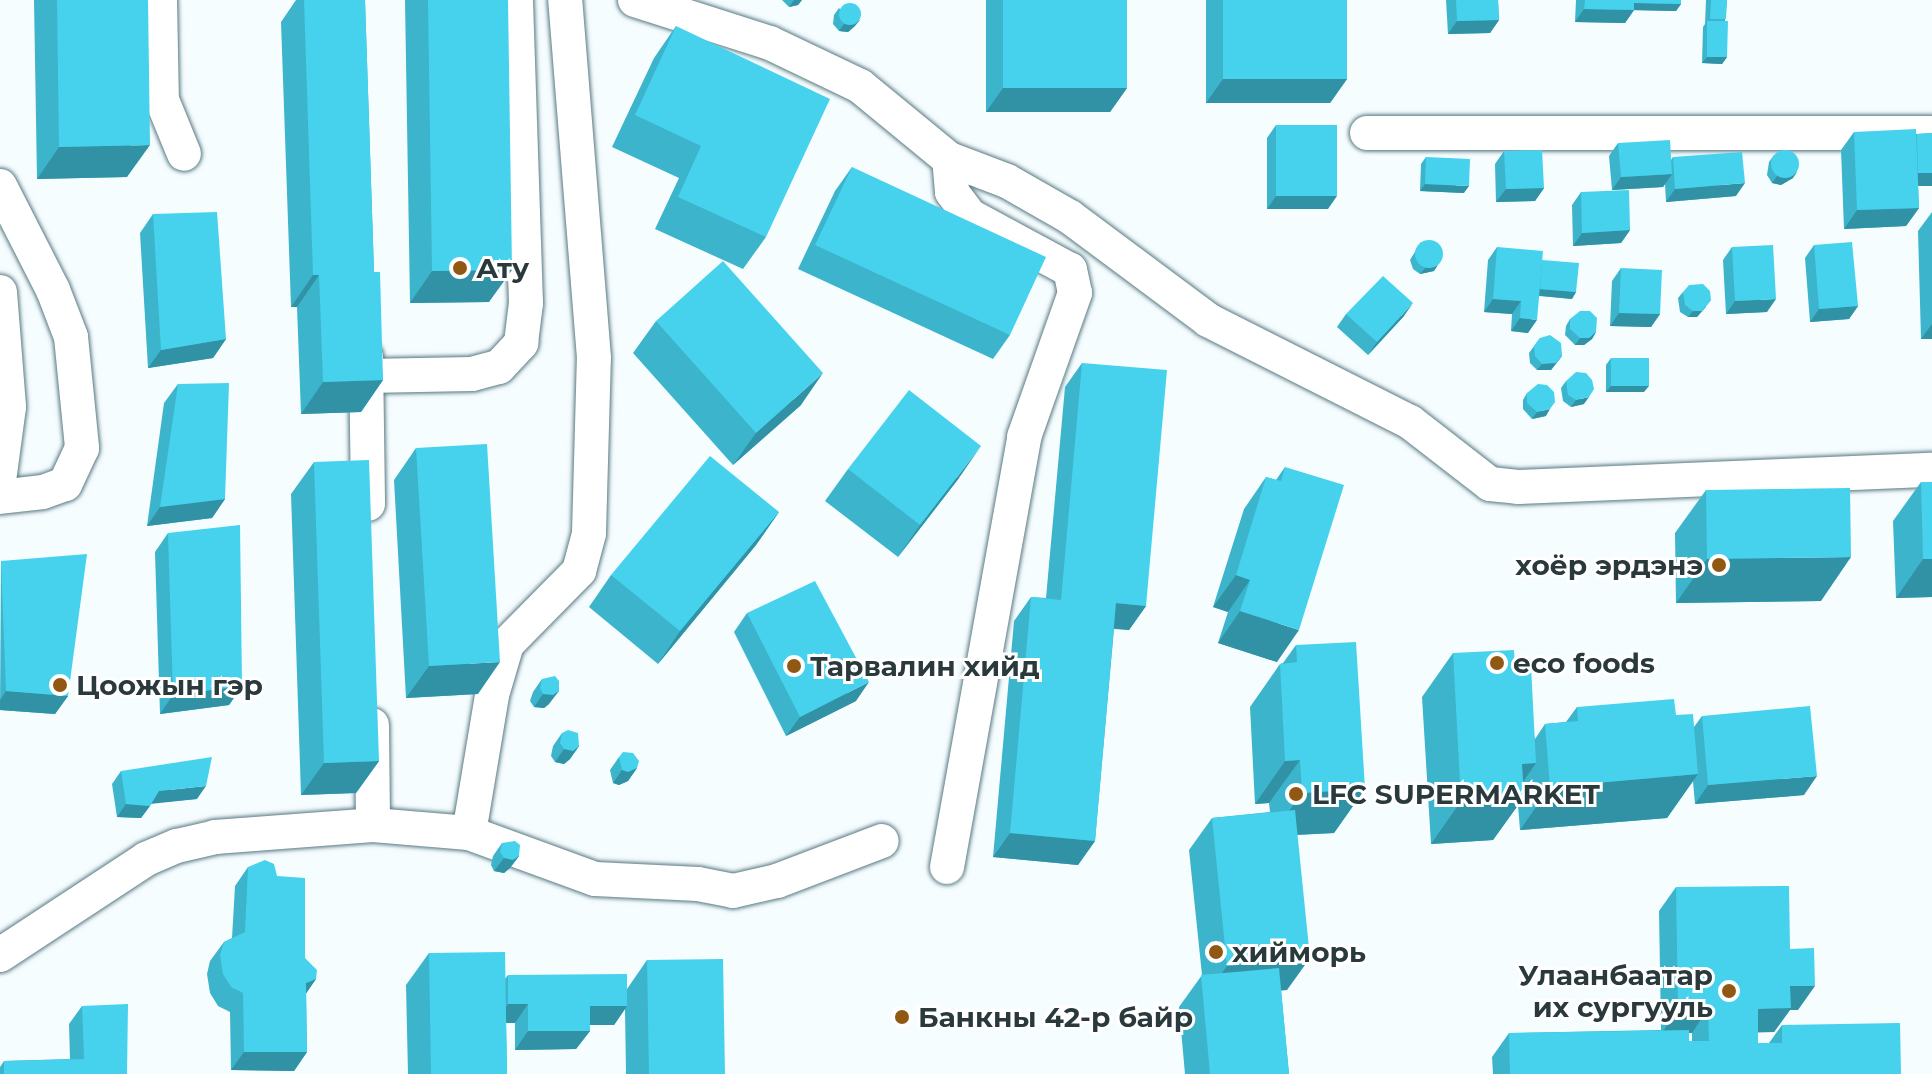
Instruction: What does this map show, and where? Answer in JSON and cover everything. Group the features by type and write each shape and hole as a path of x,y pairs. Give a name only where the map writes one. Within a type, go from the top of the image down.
{"street":[{"path":"160,0 162,100 184,154"},
{"path":"366,376 472,374 499,367 521,343 526,303 516,0"},
{"path":"469,833 492,695 507,644 579,571 589,533 594,358 565,0"},
{"path":"635,0 770,43 860,86 949,159 1007,181 1057,209 1208,320 1410,422 1490,484 1518,487 1932,470"},
{"path":"1367,133 1932,133"},
{"path":"947,867 1024,437 1075,293 1070,270 970,216 952,192 949,159"},
{"path":"0,186 53,290 71,337 82,448 65,484 43,492 0,497"},
{"path":"0,292 9,407 0,474"},
{"path":"365,329 369,528"},
{"path":"371,700 373,825"},
{"path":"0,955 146,859 177,846 215,837 373,825 469,833 595,879 698,884 733,891 777,881 882,841"}],"building":[{"path":"57,0 148,0 150,145 59,147"},
{"path":"304,0 365,0 374,272 380,272 383,380 323,382 319,275 313,275"},
{"path":"428,0 508,0 512,270 432,271"},
{"path":"1003,0 1127,0 1127,88 1003,88"},
{"path":"1223,0 1347,0 1347,79 1223,79"},
{"path":"1456,0 1498,0 1499,20 1457,21"},
{"path":"1585,0 1634,0 1634,10 1584,9"},
{"path":"1634,0 1681,0 1681,4 1634,3"},
{"path":"1711,0 1727,0 1726,19 1710,19"},
{"path":"850,3 858,6 861,14 858,22 850,25 842,22 839,14 842,6"},
{"path":"1707,21 1728,21 1727,57 1707,57"},
{"path":"676,26 830,99 766,237 678,197 701,146 635,115"},
{"path":"1276,125 1337,125 1337,196 1276,196"},
{"path":"1916,129 1919,208 1857,210 1854,132"},
{"path":"1932,133 1932,173 1918,173 1917,134"},
{"path":"1670,140 1672,174 1621,177 1618,143"},
{"path":"1542,150 1544,188 1506,189 1504,151"},
{"path":"1785,150 1795,154 1799,164 1795,174 1785,178 1775,174 1771,164 1775,154"},
{"path":"1742,152 1745,183 1675,189 1673,157"},
{"path":"1426,157 1470,159 1469,186 1425,184"},
{"path":"852,167 1046,257 1010,335 815,245"},
{"path":"1629,190 1630,230 1582,233 1581,192"},
{"path":"217,212 226,339 161,350 153,214"},
{"path":"1429,240 1439,244 1443,254 1439,264 1429,268 1419,264 1415,254 1419,244"},
{"path":"1852,242 1858,306 1819,309 1814,245"},
{"path":"1773,245 1776,299 1735,301 1732,247"},
{"path":"1497,247 1543,251 1537,320 1520,318 1521,301 1493,299"},
{"path":"1542,260 1579,263 1576,292 1540,289"},
{"path":"723,261 823,373 756,433 656,321"},
{"path":"1621,268 1662,270 1660,314 1619,313"},
{"path":"1383,276 1413,303 1377,342 1346,314"},
{"path":"1703,284 1710,291 1711,300 1702,311 1693,311 1685,305 1683,292 1689,285"},
{"path":"1580,311 1590,311 1597,318 1596,332 1589,338 1580,338 1570,329 1570,319"},
{"path":"1550,335 1561,343 1562,356 1556,363 1542,364 1535,356 1534,346 1540,338"},
{"path":"1611,358 1649,358 1649,386 1611,386"},
{"path":"1082,363 1167,370 1146,606 1116,603 1095,841 1010,833 1031,597 1061,600"},
{"path":"1576,372 1586,373 1592,380 1594,389 1589,397 1576,400 1568,395 1566,381"},
{"path":"229,383 225,499 160,507 178,384"},
{"path":"1538,384 1547,385 1554,392 1555,402 1550,409 1537,412 1527,403 1527,393"},
{"path":"909,390 981,446 920,525 848,469"},
{"path":"487,444 500,662 429,666 416,448"},
{"path":"710,456 779,512 680,631 611,575"},
{"path":"369,460 379,761 324,763 314,462"},
{"path":"1285,467 1344,485 1299,630 1240,611 1250,580 1236,575 1266,477 1281,481"},
{"path":"1921,482 1932,482 1932,559 1923,559"},
{"path":"1850,488 1851,557 1707,559 1706,490"},
{"path":"240,525 242,686 173,695 168,533"},
{"path":"87,554 68,696 6,691 1,561"},
{"name":"Тарвалин хийд","path":"815,581 869,682 800,717 747,613"},
{"path":"1356,642 1365,789 1302,793 1300,760 1285,761 1280,664 1297,662 1296,645"},
{"path":"1514,650 1515,667 1531,666 1536,763 1522,764 1524,797 1461,801 1453,653"},
{"path":"555,676 559,681 559,691 553,695 543,694 540,688 542,679"},
{"path":"1674,699 1676,715 1693,714 1698,774 1550,787 1545,724 1578,721 1577,707"},
{"path":"1810,706 1817,776 1708,785 1702,716"},
{"path":"568,730 578,733 579,746 573,751 564,749 560,743 562,733"},
{"path":"623,752 633,753 639,761 637,768 628,772 622,770 619,757"},
{"path":"212,757 206,786 159,791 150,806 126,804 121,771"},
{"path":"1295,810 1310,958 1227,966 1212,818"},
{"path":"515,841 520,845 519,856 513,860 504,858 500,852 502,843"},
{"path":"265,860 274,864 277,876 305,878 305,958 317,970 316,979 306,983 307,1052 244,1052 243,993 231,987 223,974 220,955 224,942 245,932 248,867"},
{"name":"Улаанбаатар их сургууль","path":"1789,886 1790,949 1814,948 1815,986 1790,986 1791,1008 1758,1009 1758,1043 1782,1043 1782,1025 1900,1023 1901,1074 1510,1074 1509,1033 1689,1030 1689,1041 1709,1041 1708,1009 1678,1010 1676,887"},
{"path":"505,952 507,1074 431,1074 429,953"},
{"path":"723,959 725,1074 649,1074 647,960"},
{"path":"1279,968 1289,1074 1210,1074 1201,975"},
{"path":"627,974 627,1006 590,1006 590,1031 528,1031 528,1004 508,1004 508,975"},
{"path":"128,1004 127,1074 4,1074 4,1061 84,1059 82,1006"}],"place":[{"name":"Ату","path":"460,268"},
{"name":"хоёр эрдэнэ","path":"1719,565"},
{"name":"eco foods","path":"1497,663"},
{"name":"Тарвалин хийд","path":"794,666"},
{"name":"Цоожын гэр","path":"60,685"},
{"name":"LFC SUPERMARKET","path":"1296,794"},
{"name":"хийморь","path":"1216,952"},
{"name":"Улаанбаатар их сургууль","path":"1729,991"},
{"name":"Банкны 42-р байр","path":"902,1017"}]}
